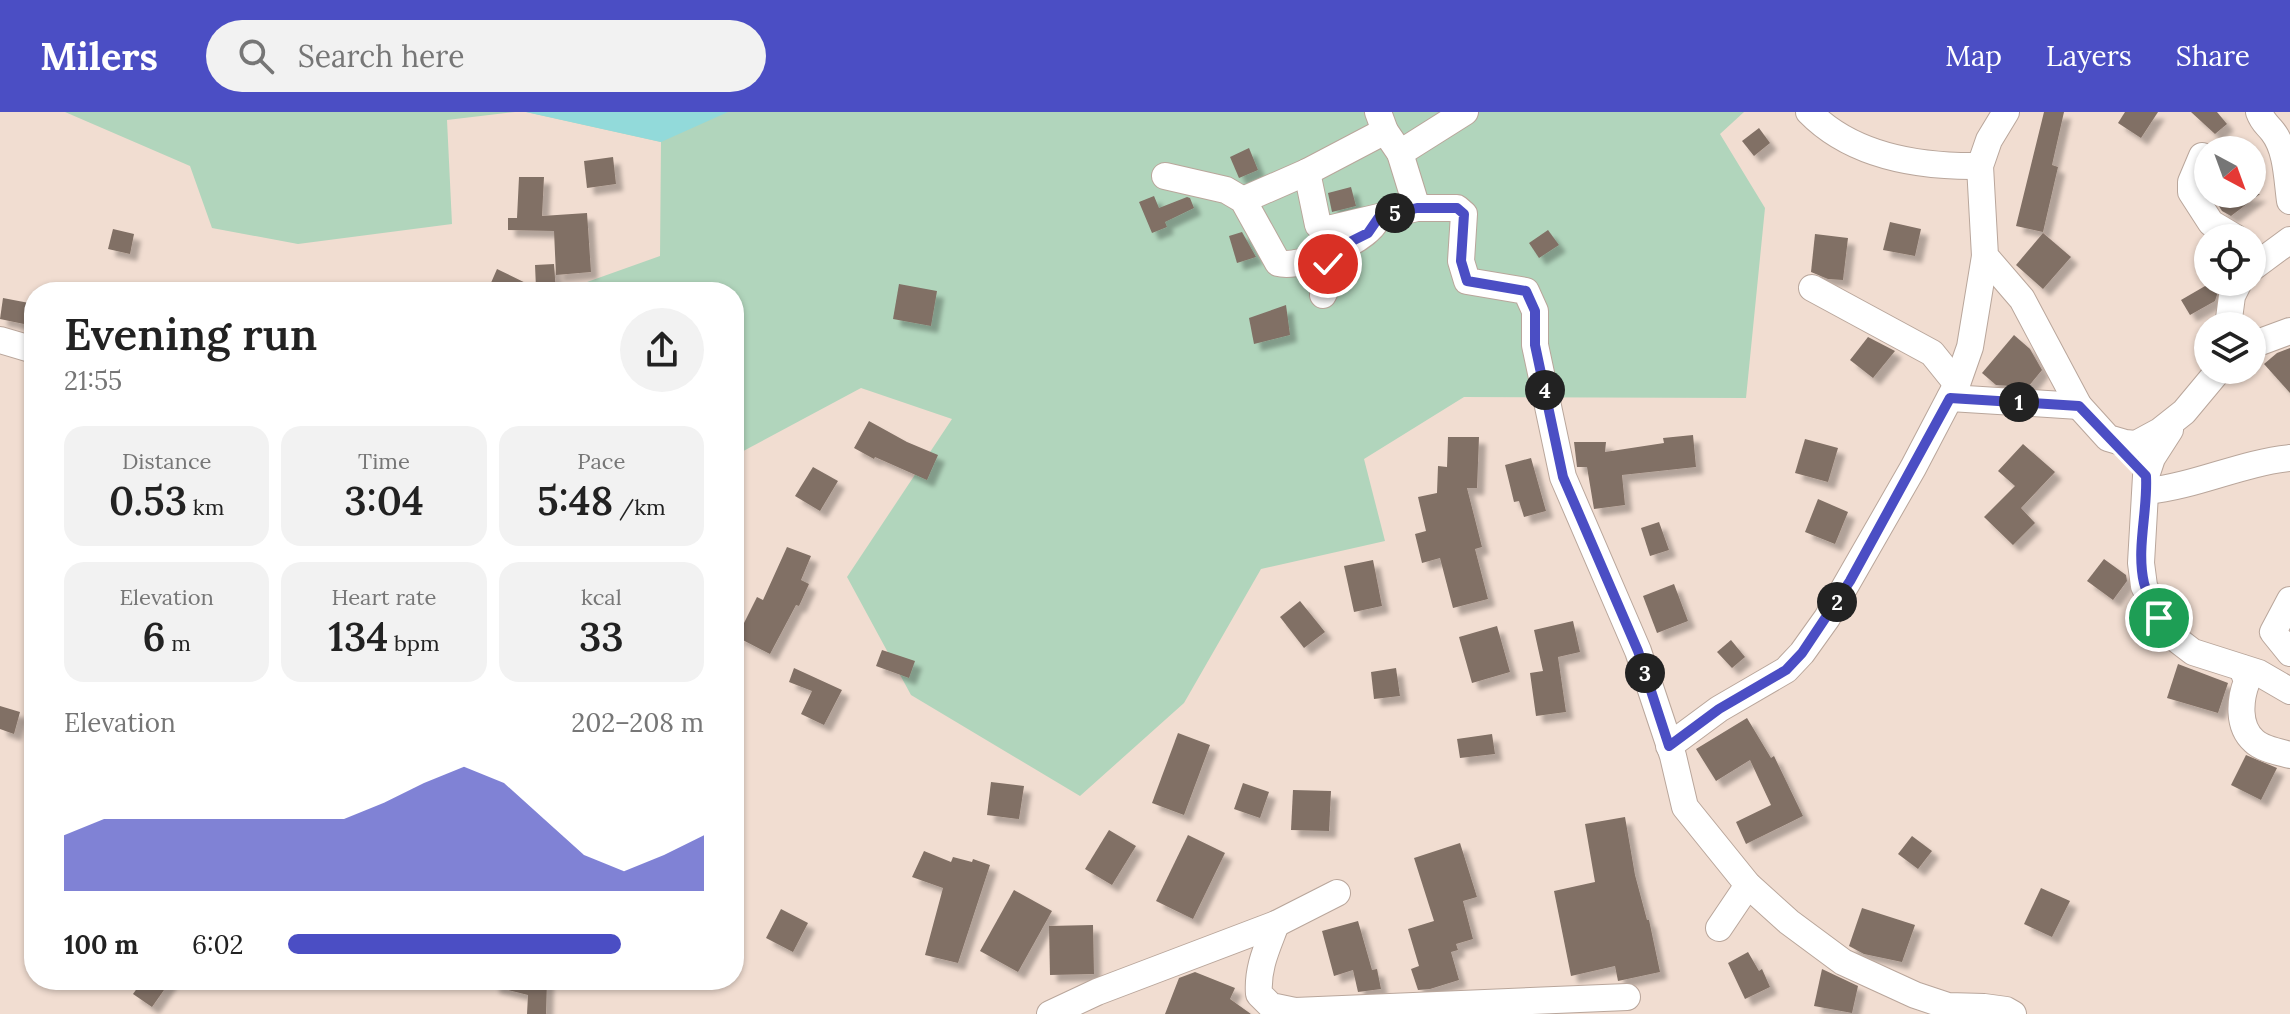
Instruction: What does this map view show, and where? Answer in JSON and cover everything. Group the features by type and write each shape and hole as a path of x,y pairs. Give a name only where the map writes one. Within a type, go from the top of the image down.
{"street":[{"path":"1243,200 1388,132 1465,112"},
{"path":"1809,112 1819,123 1868,151 1942,166 1980,166"},
{"path":"1669,746 1719,709 1786,670 1802,653 1850,581 1954,391 1970,347 1985,256 1980,166 1989,140 2006,112"},
{"path":"2259,112 2264,125 2273,131 2284,157 2290,201"},
{"path":"1388,132 1417,208"},
{"path":"1307,172 1318,225 1324,230 1417,208 1457,208 1464,214 1461,261 1467,281 1526,291 1531,299 1535,311 1535,345 1563,477 1638,651 1685,807 1748,885 1789,922 1843,962 1915,995 1948,1006 1984,1007 2013,1014"},
{"path":"2194,175 2191,192 2194,197"},
{"path":"1165,176 1226,190 1243,200 1278,263 1289,266 1328,253 1368,233 1379,217"},
{"path":"2266,257 2290,240"},
{"path":"1323,295 1334,273 1328,264 1328,253"},
{"path":"1985,256 2022,299 2079,406 2146,483 2168,489 2234,469 2290,458"},
{"path":"1812,288 1932,353 1954,391"},
{"path":"2266,340 2290,331"},
{"path":"0,340 24,347"},
{"path":"2207,384 2164,438 2146,483 2141,563 2144,586 2159,618 2176,639 2193,652 2286,680"},
{"path":"1954,391 2079,406"},
{"path":"2108,438 2136,444 2160,431 2184,412"},
{"path":"2290,600 2273,632 2290,653"},
{"path":"2242,668 2247,681 2241,697 2243,727 2254,742 2290,755"},
{"path":"1719,928 1748,885"},
{"path":"1050,1014 1097,992 1276,924 1337,893"},
{"path":"1276,924 1259,968 1259,994 1271,1006 1283,1009 1329,1011 1458,1002 1627,997"}],"green space":[{"path":"65,112 515,112 447,120 452,224 298,244 212,228 190,166"},
{"path":"526,112 1744,112 1720,134 1765,208 1746,398 1464,397 1364,459 1385,541 1261,569 1184,703 1080,796 911,695 847,577 952,419 861,388 744,451 744,282 587,282 660,256 661,142"}],"water":[{"path":"526,112 728,112 661,142"}],"building":[{"path":"2044,112 2064,112 2052,165 2058,167 2043,232 2016,226"},
{"path":"2125,112 2158,112 2141,138 2118,123"},
{"path":"2191,112 2217,112 2227,124 2215,134"},
{"path":"1759,128 1770,143 1754,156 1742,141"},
{"path":"1249,148 1258,170 1239,178 1230,157"},
{"path":"613,157 616,184 587,188 584,161"},
{"path":"519,177 544,177 542,216 587,213 591,272 556,275 554,231 508,230 508,218 517,218"},
{"path":"1351,187 1356,206 1332,212 1328,193"},
{"path":"1154,196 1159,208 1187,197 1194,208 1165,222 1167,227 1152,233 1139,202"},
{"path":"2220,208 2242,208 2231,216"},
{"path":"1890,222 1921,229 1915,256 1883,250"},
{"path":"113,229 134,234 130,254 108,249"},
{"path":"1548,230 1559,245 1539,258 1529,243"},
{"path":"1242,232 1256,257 1237,263 1229,236"},
{"path":"2043,233 2071,257 2043,289 2016,265"},
{"path":"1815,234 1848,238 1843,280 1828,279 1811,272"},
{"path":"554,264 555,282 536,282 535,265"},
{"path":"497,269 524,282 491,282"},
{"path":"899,284 937,291 931,326 893,319"},
{"path":"2194,292 2194,296 2217,296 2215,301 2190,315 2181,300"},
{"path":"3,298 24,302 24,324 0,319"},
{"path":"1286,305 1290,335 1254,344 1249,318"},
{"path":"2014,335 2030,349 2042,370 2028,387 1996,385 1982,373"},
{"path":"1868,337 1895,351 1873,378 1850,360"},
{"path":"2290,348 2290,393 2266,366 2266,362"},
{"path":"869,421 938,455 927,480 854,448"},
{"path":"1693,435 1696,467 1622,475 1625,505 1594,509 1587,467 1577,467 1574,442 1606,442 1605,452 1664,443 1663,438"},
{"path":"1448,437 1479,437 1477,488 1467,488 1482,547 1475,549 1488,599 1453,608 1440,558 1422,563 1415,534 1426,531 1418,497 1437,493 1438,466 1447,467"},
{"path":"1805,439 1838,448 1828,482 1795,473"},
{"path":"2023,444 2055,472 2021,508 2035,523 2013,545 1984,517 2015,486 1998,471"},
{"path":"1531,458 1546,511 1524,517 1519,501 1514,502 1505,465"},
{"path":"813,467 838,481 820,511 795,496"},
{"path":"1818,499 1848,512 1835,544 1805,532"},
{"path":"1659,522 1669,550 1650,556 1641,528"},
{"path":"787,547 811,556 801,580 809,584 770,654 744,641 744,623 757,597 763,600"},
{"path":"2104,559 2126,575 2127,581 2113,600 2087,581"},
{"path":"1373,560 1382,606 1354,612 1344,566"},
{"path":"1674,584 1688,621 1657,633 1643,596"},
{"path":"1300,601 1325,632 1304,648 1280,617"},
{"path":"1573,621 1580,652 1558,657 1566,712 1536,716 1530,673 1543,671 1534,630"},
{"path":"1497,626 1510,672 1472,683 1459,637"},
{"path":"1731,640 1745,657 1732,668 1717,652"},
{"path":"882,650 915,661 909,678 876,666"},
{"path":"2178,664 2228,683 2218,713 2167,698"},
{"path":"794,668 842,690 824,725 801,714 812,691 789,682"},
{"path":"1396,668 1400,696 1374,699 1371,672"},
{"path":"0,706 20,712 14,734 0,729"},
{"path":"1747,718 1771,758 1774,756 1803,816 1746,844 1736,822 1771,805 1750,760 1716,781 1696,749"},
{"path":"1178,733 1210,745 1184,815 1152,803"},
{"path":"1492,734 1495,754 1460,758 1457,739"},
{"path":"2246,755 2277,768 2261,800 2231,785"},
{"path":"991,782 1024,786 1019,819 987,815"},
{"path":"1243,783 1269,792 1260,818 1234,809"},
{"path":"1293,790 1331,791 1329,831 1291,830"},
{"path":"1625,817 1635,875 1660,972 1618,981 1615,966 1571,976 1554,891 1595,882 1585,824"},
{"path":"1109,830 1136,846 1112,885 1085,869"},
{"path":"1188,835 1225,853 1193,919 1156,901"},
{"path":"1912,836 1932,851 1918,869 1898,854"},
{"path":"1460,843 1477,897 1463,901 1473,939 1456,944 1458,950 1451,952 1459,980 1418,990 1411,969 1419,966 1408,929 1434,921 1414,858"},
{"path":"924,851 951,862 953,857 990,865 958,963 925,955 943,888 912,877"},
{"path":"2041,888 2070,901 2052,937 2024,924"},
{"path":"1014,890 1052,911 1018,972 980,951"},
{"path":"1862,908 1915,925 1902,962 1864,954 1849,946"},
{"path":"781,909 808,923 793,952 766,938"},
{"path":"1358,921 1372,970 1377,969 1381,989 1358,992 1353,970 1334,976 1322,931"},
{"path":"1093,925 1094,974 1050,975 1049,926"},
{"path":"1748,952 1759,971 1762,969 1770,987 1745,999 1728,963"},
{"path":"1822,969 1858,986 1852,1013 1814,1006"},
{"path":"1195,972 1235,988 1230,999 1251,1014 1165,1014 1179,978"},
{"path":"136,990 164,990 152,1007 133,994"},
{"path":"508,990 547,990 546,1014 527,1014 528,995"}],"route":[{"path":"1328,264 1328,253 1368,233 1379,217 1417,208 1457,208 1464,214 1461,261 1467,281 1526,291 1535,311 1535,345 1563,477 1638,651 1669,746 1719,709 1786,670 1802,653 1850,581 1950,398 2079,406 2146,476 2141,563 2144,586 2159,618"}]}
